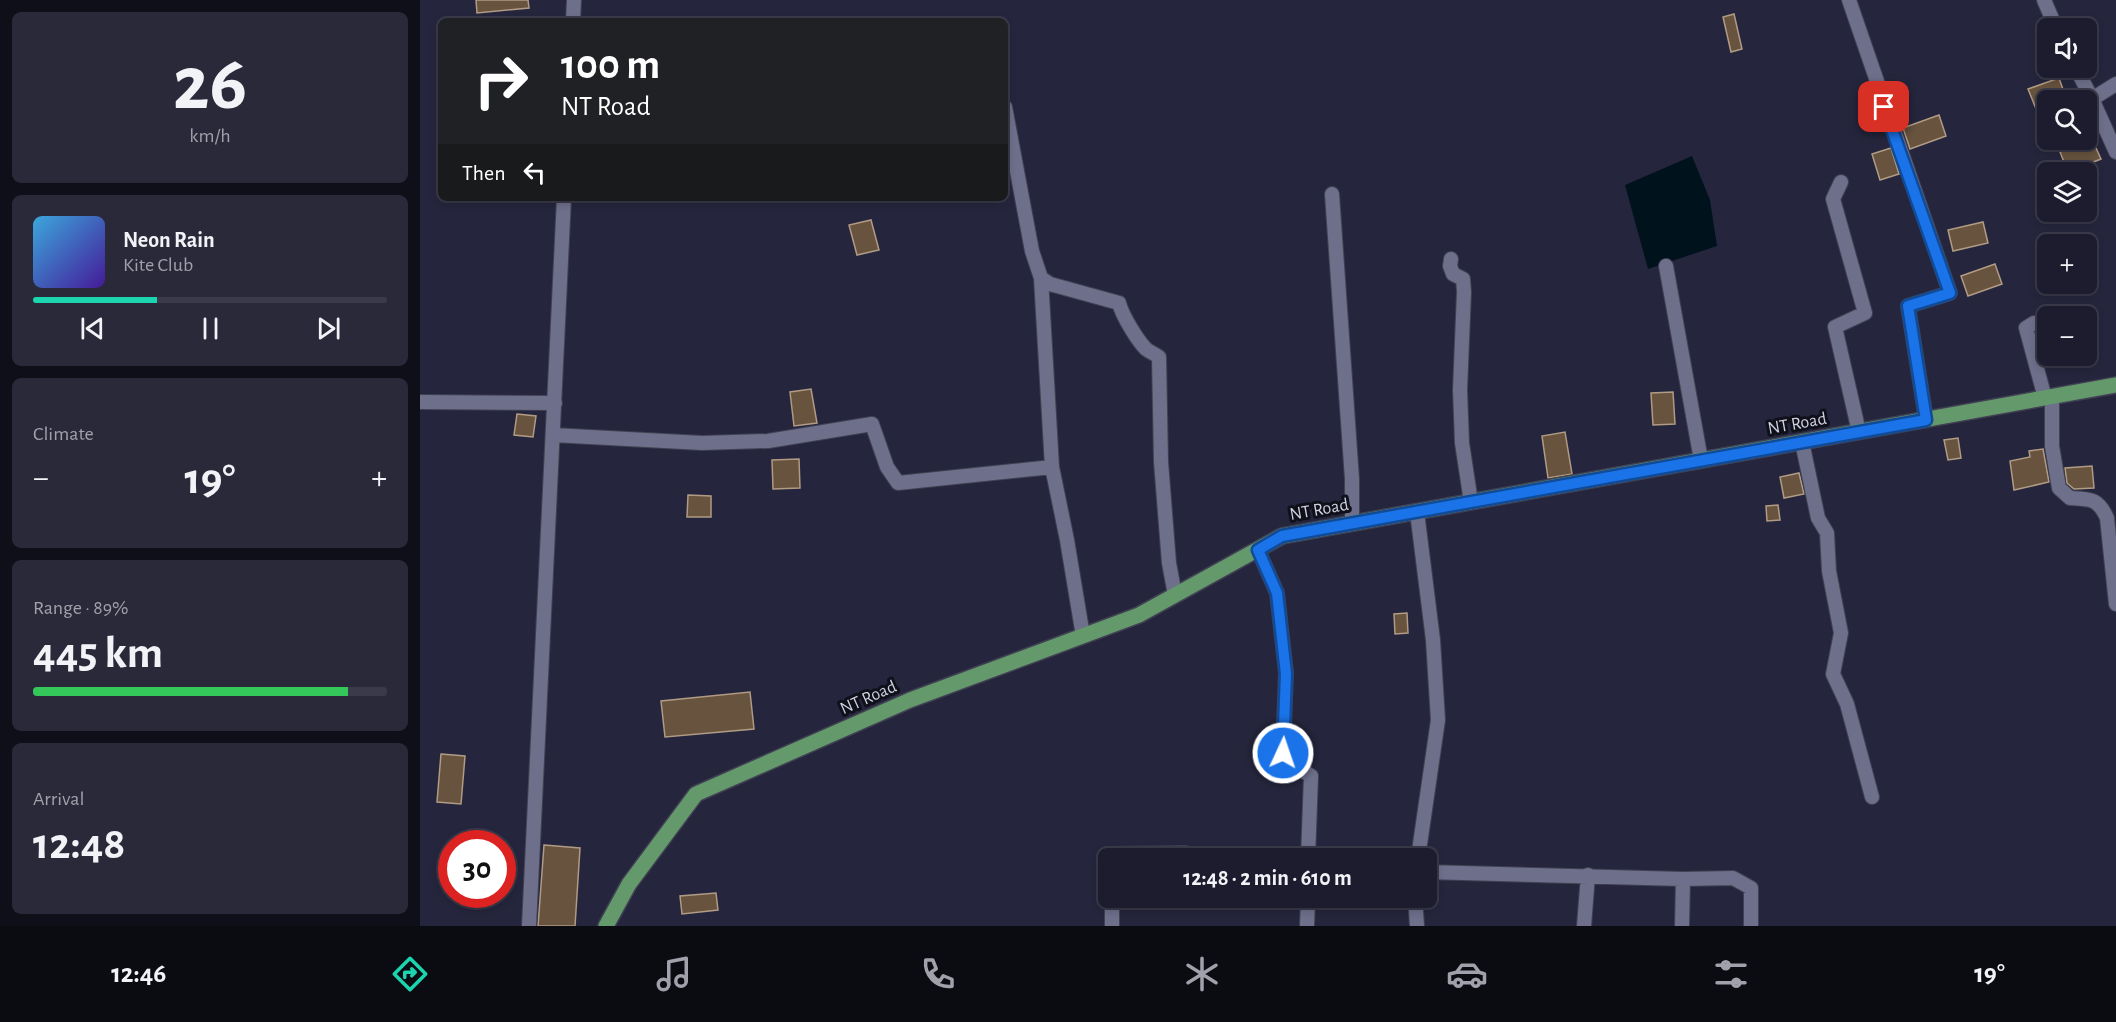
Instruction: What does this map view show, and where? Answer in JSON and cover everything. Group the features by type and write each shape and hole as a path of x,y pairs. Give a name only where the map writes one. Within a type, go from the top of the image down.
{"main road":[{"name":"NT Road","path":"606,926 629,884 696,794 910,700 1139,615 1282,536 2116,385"}],"street":[{"path":"573,18 574,0"},
{"path":"1849,0 1950,293 1908,306 1926,420"},
{"path":"2044,0 2052,18"},
{"path":"2097,96 2116,84"},
{"path":"2097,110 2116,152"},
{"path":"1008,123 1032,251 1041,278 1052,467 1083,636"},
{"path":"1841,182 1833,199 1865,313 1835,327 1859,432"},
{"path":"1332,194 1352,479 1352,523"},
{"path":"529,926 564,201"},
{"path":"1452,259 1450,266 1453,274 1463,279 1460,390 1462,443 1471,502"},
{"path":"1666,266 1701,460"},
{"path":"1041,278 1050,284 1119,303 1121,312 1137,336 1147,349 1159,357 1161,462 1169,563 1175,595"},
{"path":"2034,323 2026,328 2049,397 2052,446 2059,488 2070,498 2090,499 2101,505 2107,518 2116,604"},
{"path":"420,402 555,403"},
{"path":"553,435 702,443 757,442 872,424 887,467 898,483 1052,467"},
{"path":"1802,442 1818,518 1827,533 1829,571 1841,633 1833,674 1847,704 1872,797"},
{"path":"1417,512 1432,629 1438,720 1419,848"},
{"path":"1258,550 1277,593 1286,674 1283,753 1311,776 1308,848"},
{"path":"1437,872 1683,879 1733,878 1751,888 1751,926"},
{"path":"1584,926 1588,875"},
{"path":"1682,926 1683,879"},
{"path":"1112,908 1113,926"},
{"path":"1307,926 1308,908"},
{"path":"1416,908 1417,926"}],"water":[{"path":"1692,156 1710,200 1717,246 1648,269 1625,185"}],"building":[{"path":"476,0 528,0 529,8 477,13"},
{"path":"1734,14 1742,49 1731,52 1723,17"},
{"path":"2059,78 2063,90 2037,90 2037,111 2028,89"},
{"path":"1939,115 1946,136 1910,149 1903,128"},
{"path":"1891,148 1899,174 1880,180 1872,154"},
{"path":"2097,150 2101,159 2093,162 2064,162 2060,152"},
{"path":"871,220 879,250 857,255 849,225"},
{"path":"1983,222 1988,243 1953,251 1948,230"},
{"path":"1995,264 2002,284 1968,296 1961,276"},
{"path":"811,389 817,423 794,426 790,392"},
{"path":"1673,392 1675,424 1653,425 1651,393"},
{"path":"517,414 536,416 533,437 514,435"},
{"path":"1565,432 1572,474 1548,478 1542,436"},
{"path":"1958,438 1961,458 1948,460 1944,440"},
{"path":"2043,449 2049,482 2014,490 2010,461 2030,457 2029,451"},
{"path":"799,459 800,488 773,489 772,460"},
{"path":"2092,466 2094,488 2074,489 2067,483 2065,468"},
{"path":"1799,473 1804,494 1784,498 1780,477"},
{"path":"688,495 711,496 711,517 687,517"},
{"path":"1778,505 1780,520 1767,521 1766,506"},
{"path":"1407,613 1408,633 1395,634 1394,614"},
{"path":"750,692 754,729 665,737 661,701"},
{"path":"441,754 465,756 461,804 437,802"},
{"path":"544,845 580,848 575,926 538,926"},
{"path":"716,893 718,910 682,914 680,896"}],"route":[{"path":"1283,753 1286,674 1277,593 1258,550 1282,536 1926,420 1908,306 1950,293 1884,107"}]}
